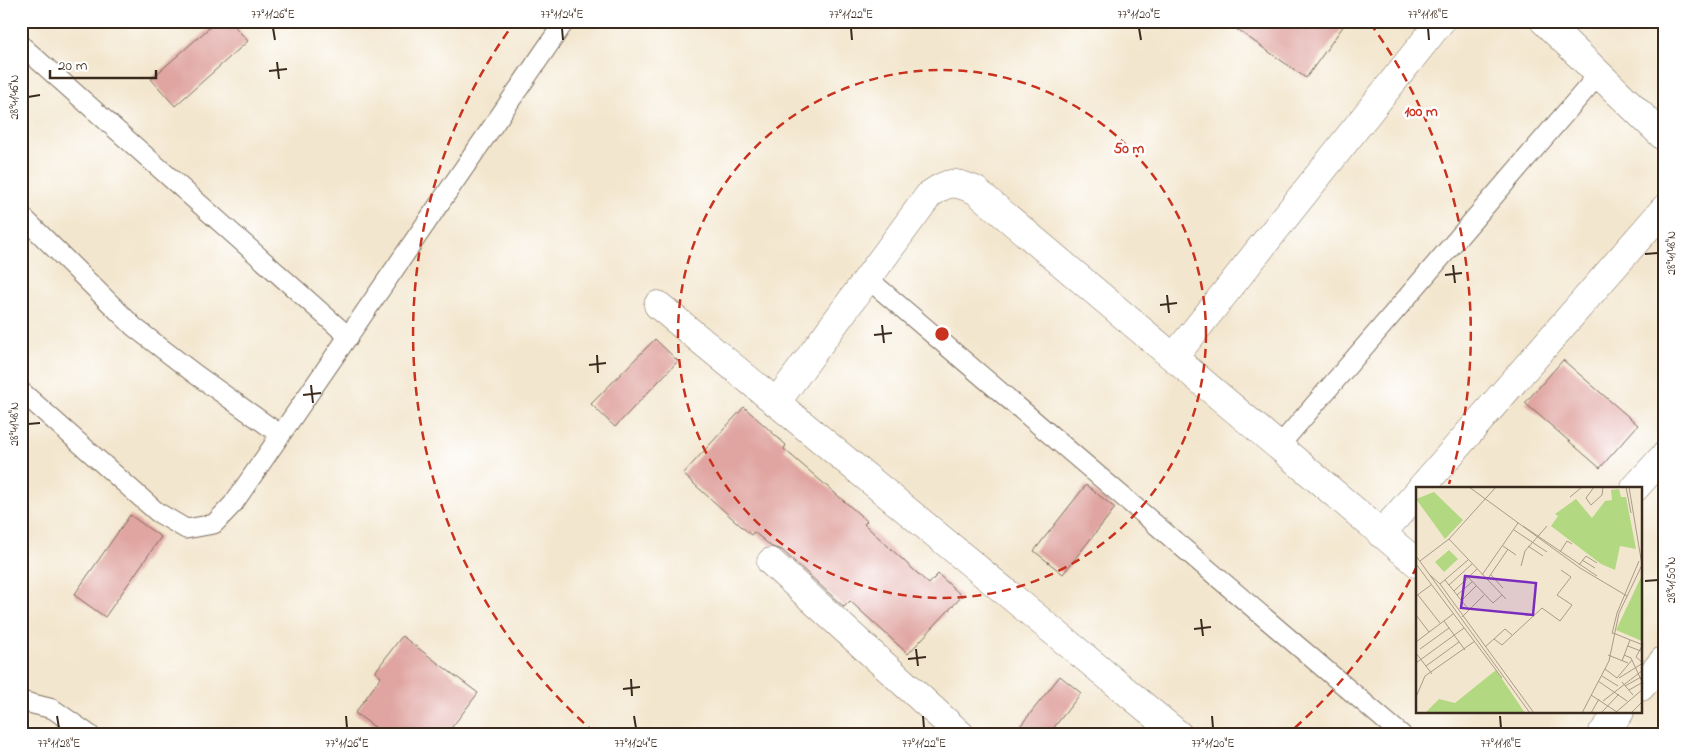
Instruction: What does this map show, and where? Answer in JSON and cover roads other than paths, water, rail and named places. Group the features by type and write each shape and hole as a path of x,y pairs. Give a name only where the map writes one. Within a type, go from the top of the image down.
{"street":[{"path":"1174,357 1441,21"},
{"path":"1544,21 1664,137"},
{"path":"776,403 929,194 942,185 959,183 975,190 1416,562"},
{"path":"1422,487 1664,209"},
{"path":"658,305 1164,730"},
{"path":"1636,487 1664,456"},
{"path":"1382,534 1416,494"},
{"path":"772,562 961,735"},
{"path":"1642,686 1664,660"}],"lane":[{"path":"21,391 157,512 186,529 214,524 233,504 565,21"},
{"path":"21,45 349,337"},
{"path":"1279,446 1598,74"},
{"path":"21,215 134,327 195,374 281,435"},
{"path":"867,278 1402,735"},
{"path":"21,701 54,709 90,735"}]}
